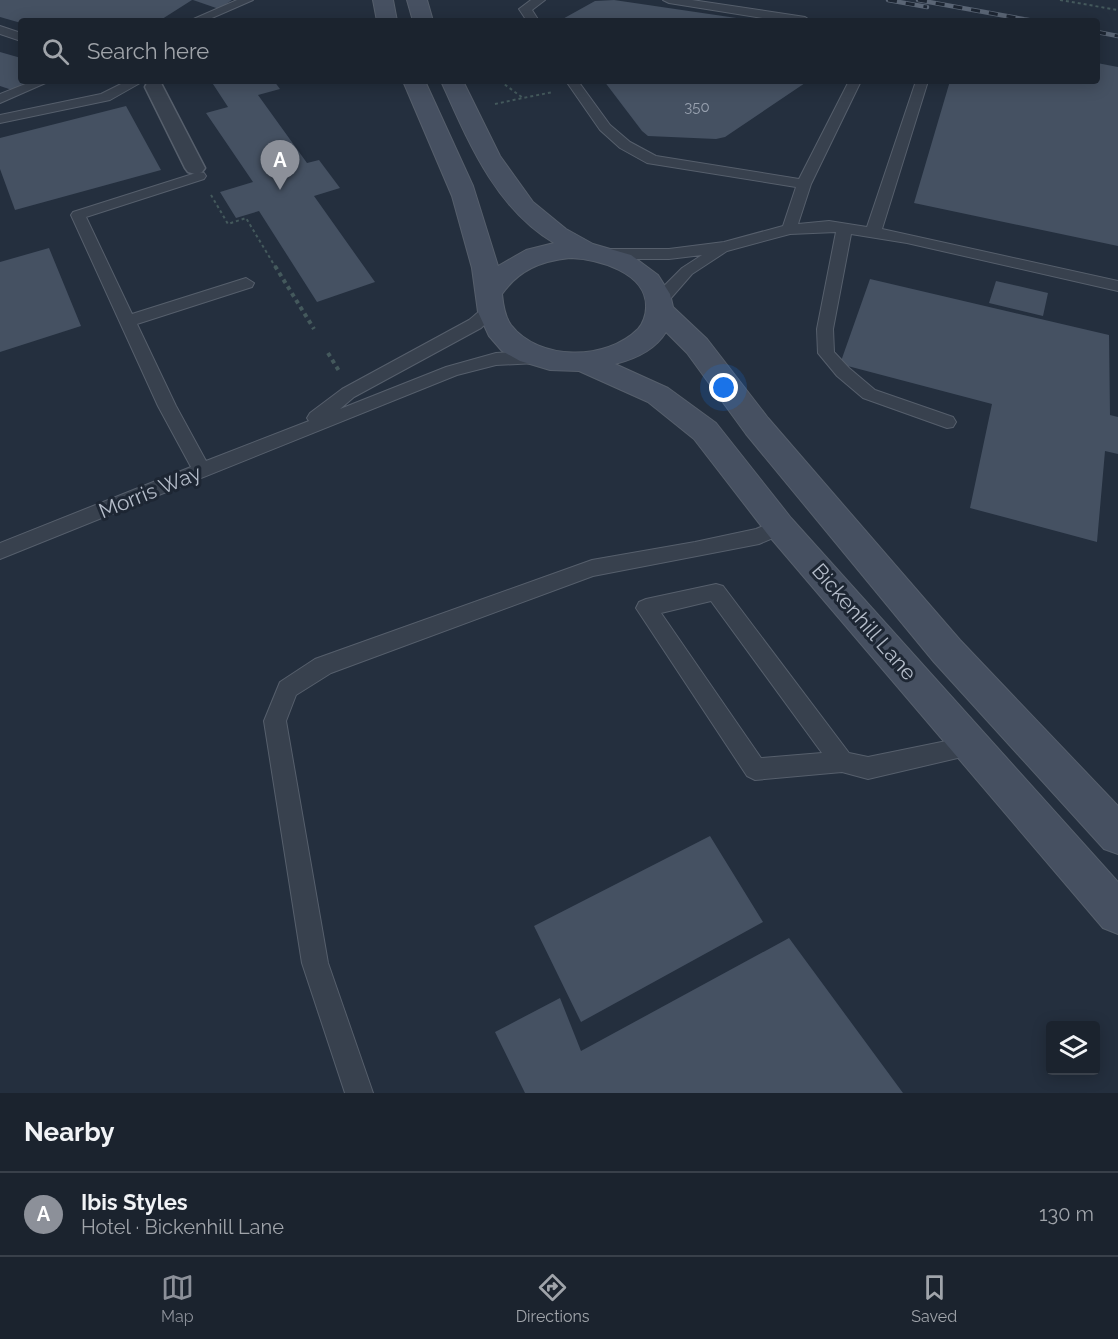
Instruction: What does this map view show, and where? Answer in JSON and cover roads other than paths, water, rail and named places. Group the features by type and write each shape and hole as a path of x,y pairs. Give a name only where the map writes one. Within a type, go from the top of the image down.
{"main road":[{"path":"383,0 386,18"},
{"path":"417,0 422,18"},
{"path":"415,84 458,178 484,263 489,304 499,330 511,343 537,357 565,362 586,363 620,354 637,346 652,332 660,306 655,287 643,274 561,237 539,222 513,195 492,163 453,84"},
{"path":"489,304 495,283 519,263 553,251 598,252"},
{"name":"Bickenhill Lane","path":"660,306 697,346 757,426 947,651 1118,835"},
{"name":"Bickenhill Lane","path":"586,363 658,395 705,431 780,527 1118,913"}],"street":[{"path":"154,87 197,172"}],"lane":[{"path":"203,18 248,0"},
{"path":"531,18 525,9 539,0"},
{"path":"669,0 786,18"},
{"path":"0,30 18,36"},
{"path":"0,99 38,84"},
{"path":"0,119 105,97 132,84"},
{"path":"574,84 598,122 629,149 652,160 804,184"},
{"path":"789,229 804,184 854,84"},
{"path":"873,233 921,84"},
{"path":"197,172 170,187 78,215 167,406 202,471"},
{"path":"598,252 669,254 725,247 789,229 829,226 907,238 1118,286"},
{"path":"844,229 825,329 826,353 843,372 869,394 947,422"},
{"path":"660,306 687,271 725,247"},
{"path":"128,321 246,283"},
{"path":"300,431 348,393 475,324 489,304"},
{"name":"Morris Way","path":"0,551 452,371 495,359 537,357"},
{"path":"358,1093 315,963 274,721 288,689 323,666 592,568 695,550 759,536 780,527"},
{"path":"842,762 716,592 646,608 754,769 842,762 868,768 971,746"}],"railway":[{"path":"888,0 927,7"},
{"path":"918,0 1017,18"},
{"path":"1100,33 1118,36"}],"place":[{"name":"Ibis Styles","path":"280,190"}]}
